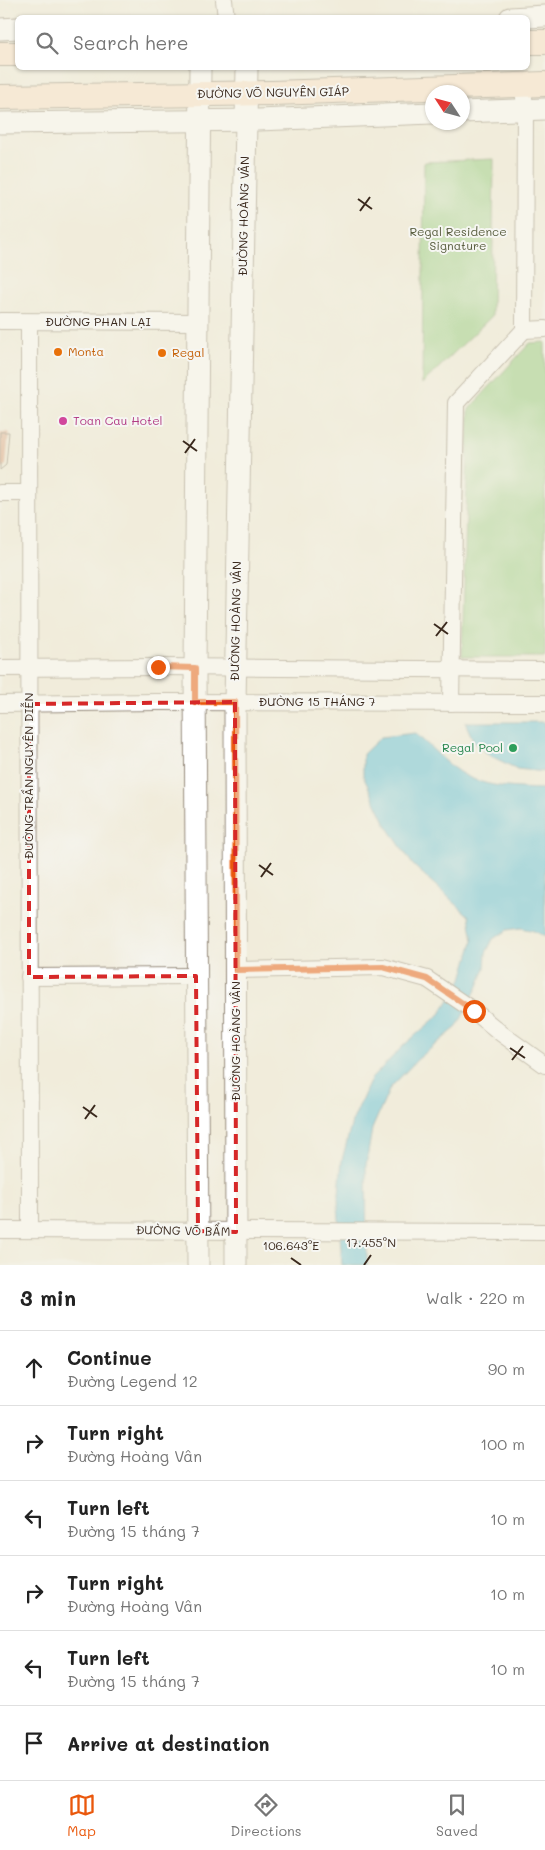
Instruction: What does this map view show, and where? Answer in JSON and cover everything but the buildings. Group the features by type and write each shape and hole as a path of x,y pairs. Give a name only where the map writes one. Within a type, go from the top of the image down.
{"main road":[{"path":"530,42 545,42"},
{"path":"0,54 15,54"},
{"name":"ĐƯỜNG VÕ NGUYÊN GIÁP","path":"0,97 247,94 534,84"}],"street":[{"path":"224,0 226,15"},
{"path":"530,17 545,16"},
{"path":"0,29 15,28"},
{"path":"198,1265 195,668 200,70"},
{"name":"ĐƯỜNG HOÀNG VÂN","path":"236,1265 235,668 247,70"},
{"path":"451,703 456,403 524,330 535,110 534,84"},
{"path":"470,112 535,110"},
{"name":"ĐƯỜNG VÕ NGUYÊN GIÁP","path":"0,122 246,120 425,113"},
{"name":"ĐƯỜNG PHAN LẠI","path":"0,322 197,322"},
{"name":"ĐƯỜNG TRẦN NGUYÊN DIỄN","path":"29,322 30,1230"},
{"path":"524,330 545,329"},
{"path":"0,492 28,492"},
{"path":"0,668 545,670"},
{"name":"ĐƯỜNG 15 THÁNG 7","path":"0,704 195,702 545,703"},
{"path":"236,970 383,967 427,979 474,1011 545,1065"},
{"path":"29,977 196,976"},
{"name":"ĐƯỜNG VÕ BẨM","path":"0,1230 545,1232"}],"highlighted area":[{"path":"235,702 236,1232 198,1231 196,976 29,977 29,704"}],"green space":[{"name":"Regal Residence Signature","path":"494,159 492,316 422,384 424,162"},
{"path":"545,342 545,657 462,657 469,409 530,343"}],"water":[{"name":"Regal Pool","path":"465,722 545,722 545,772 517,769 489,755 474,742"},
{"path":"415,733 455,769 475,780 498,786 545,789 545,937 534,931 521,928 507,930 493,939 486,953 485,968 478,986 457,1027 418,1059 390,1088 372,1129 366,1165 367,1265 342,1265 338,1205 342,1160 352,1122 371,1079 403,1046 440,1014 462,979 473,941 469,916 413,865 387,826 363,776 363,754 381,737"}],"place":[{"name":"Monta","path":"58,352"},
{"name":"Regal","path":"162,353"},
{"name":"Toan Cau Hotel","path":"63,421"},
{"name":"Regal Pool","path":"513,748"}],"route":[{"path":"158,667 195,668 195,702 235,702 236,970 383,967 427,979 474,1011"}]}
